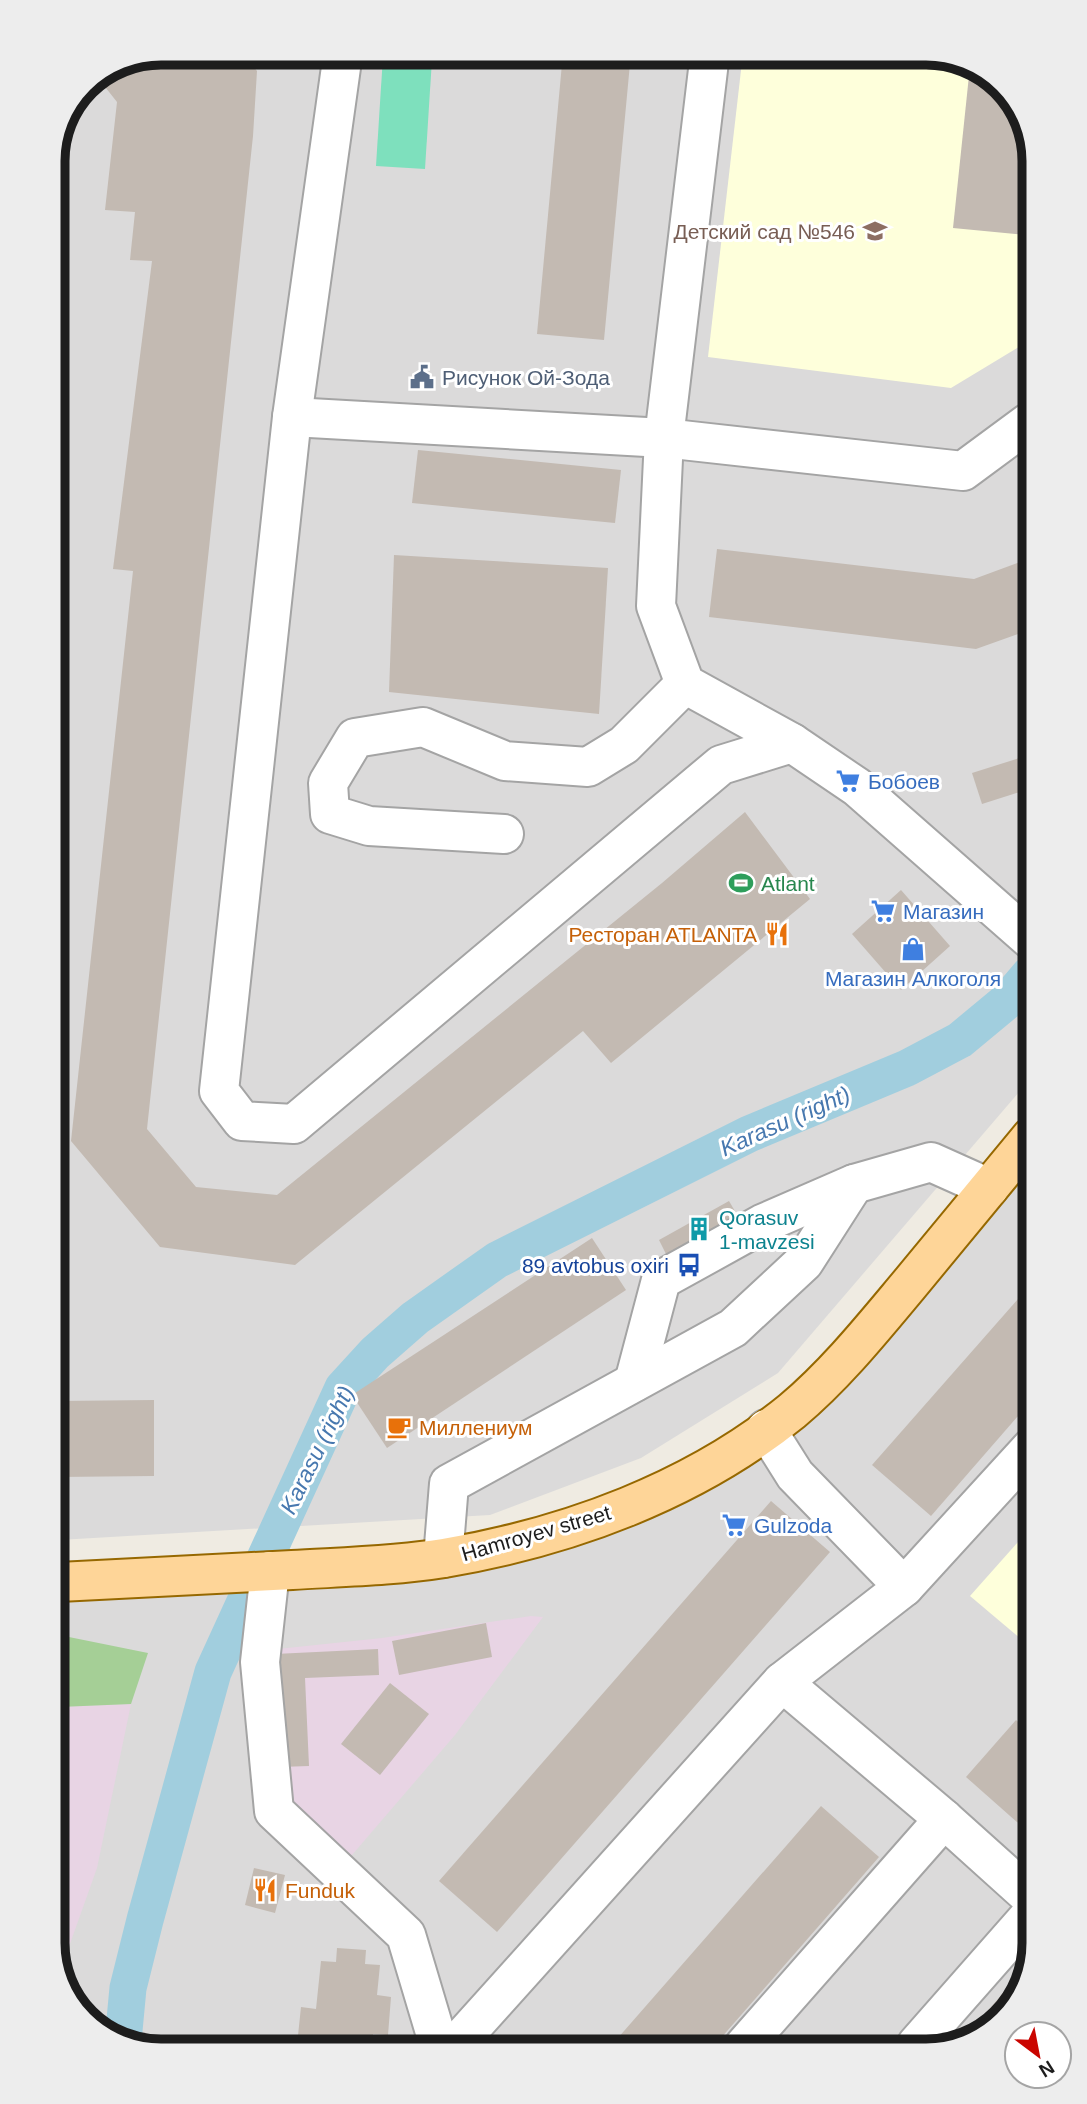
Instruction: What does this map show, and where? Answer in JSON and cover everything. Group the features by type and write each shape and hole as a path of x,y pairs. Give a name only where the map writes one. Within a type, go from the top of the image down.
{"main road":[{"name":"Hamroyev street","path":"65,1582 388,1564 443,1558 497,1547 603,1517 654,1494 704,1469 792,1410 874,1327 1022,1148"}],"lane":[{"path":"341,65 292,417 219,1091 242,1121 295,1124 721,765 792,743"},
{"path":"709,65 664,438 656,606 685,684 792,743 857,787 1022,933"},
{"path":"292,417 664,438 964,471 1022,428"},
{"path":"504,834 369,826 330,814 328,783 355,738 422,727 505,761 588,767 624,745 685,684"},
{"path":"634,1382 661,1280 762,1224 854,1184 932,1162 989,1188"},
{"path":"443,1558 449,1484 733,1328 804,1262 854,1184"},
{"path":"766,1429 795,1475 904,1587"},
{"path":"461,2039 782,1682 904,1587 1022,1458"},
{"path":"270,1571 260,1662 274,1811 406,1935 437,2039"},
{"path":"782,1682 944,1819 1022,1889"},
{"path":"750,2039 944,1819"},
{"path":"921,2039 1022,1925"}],"shaded area":[{"path":"160,65 933,65 957,70 980,81 1002,102 1015,124 1022,160 1022,1088 778,1373 641,1458 490,1515 65,1540 65,154 68,136 75,118 97,89 124,72"},
{"name":"Детский сад №546","path":"742,65 933,65 969,75 994,93 1015,124 1022,160 1022,345 951,388 708,357"},
{"path":"1022,1147 1022,1943 1015,1980 1006,1997 985,2019 963,2032 926,2039 154,2039 118,2029 107,2023 85,2002 72,1980 65,1943 65,1582 443,1558 749,1441"},
{"path":"1022,1537 1022,1640 970,1596"},
{"path":"531,1616 543,1617 455,1735 346,1862 295,1807 275,1767 268,1650 382,1638"},
{"path":"131,1704 97,1868 66,1954 65,1943 65,1707"}],"green space":[{"path":"382,65 432,65 425,169 376,166"},
{"path":"65,1636 148,1653 131,1704 65,1707"}],"building":[{"path":"252,65 257,71 253,136 147,1129 196,1187 277,1195 662,883 745,812 810,899 611,1063 583,1031 295,1265 160,1247 71,1141 133,571 113,569 152,261 130,260 135,212 105,210 117,102 103,85 124,72 142,67"},
{"path":"562,65 630,65 604,340 537,334"},
{"path":"969,75 994,93 1015,124 1022,160 1022,235 953,228"},
{"path":"418,450 621,470 615,523 412,503"},
{"path":"717,549 974,579 1022,561 1022,633 976,649 709,617"},
{"path":"394,555 608,568 599,714 389,692"},
{"path":"1022,757 1022,791 982,804 972,773"},
{"path":"901,890 950,946 901,990 852,934"},
{"name":"Qorasuv 1-mavzesi","path":"729,1201 739,1218 668,1258 659,1240"},
{"path":"592,1238 626,1290 387,1448 352,1395"},
{"path":"1022,1294 1022,1411 931,1516 872,1465"},
{"path":"154,1400 154,1476 65,1477 65,1401"},
{"path":"771,1501 830,1552 497,1932 439,1881"},
{"path":"486,1623 492,1657 399,1675 392,1641"},
{"path":"378,1649 379,1675 305,1678 309,1766 280,1767 275,1654"},
{"path":"390,1683 429,1714 380,1775 341,1744"},
{"path":"1016,1720 1022,1725 1022,1826 966,1777"},
{"path":"821,1806 879,1857 720,2039 617,2039"},
{"path":"254,1868 285,1875 275,1913 245,1905"},
{"path":"337,1948 366,1950 365,1964 380,1965 377,1995 391,1997 388,2035 373,2034 373,2039 298,2039 301,2007 316,2009 321,1961 336,1962"},
{"path":"1015,1979 998,2007 975,2025"}],"waterway":[{"name":"Karasu (right)","path":"124,2031 128,1988 213,1672 343,1388 375,1353 415,1318 497,1260 749,1134 907,1068 960,1040 1007,1001 1022,983"}],"place":[{"name":"Детский сад №546","path":"875,231"},
{"name":"Рисунок Ой-Зода","path":"422,377"},
{"name":"Бобоев","path":"848,781"},
{"name":"Atlant","path":"741,883"},
{"name":"Магазин","path":"883,911"},
{"name":"Ресторан ATLANTA","path":"777,934"},
{"name":"Магазин Алкоголя","path":"913,949"},
{"name":"Qorasuv 1-mavzesi","path":"699,1229"},
{"name":"89 avtobus oxiri","path":"689,1265"},
{"name":"Миллениум","path":"399,1427"},
{"name":"Gulzoda","path":"734,1525"},
{"name":"Funduk","path":"265,1890"}]}
